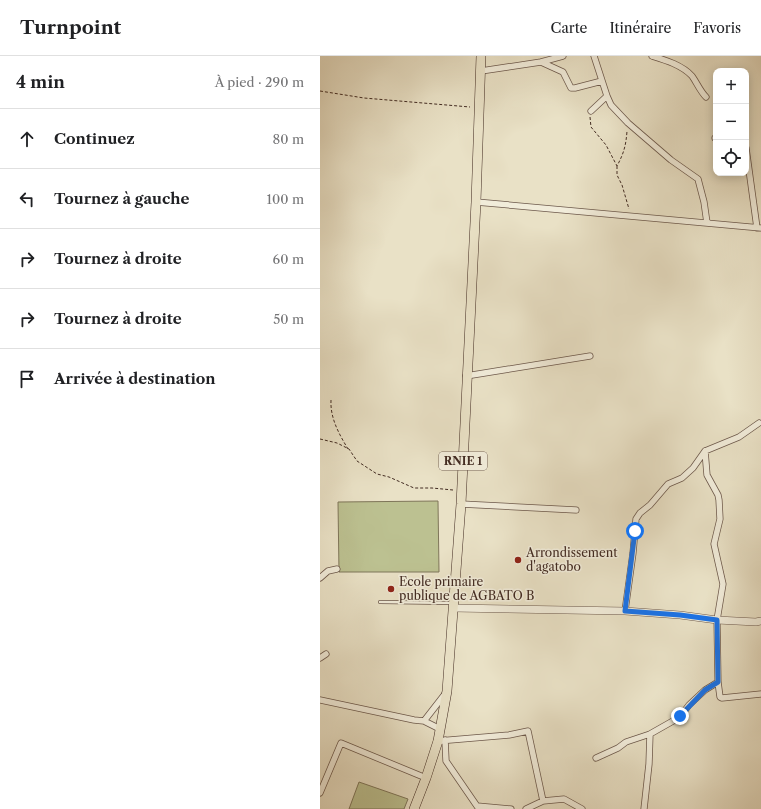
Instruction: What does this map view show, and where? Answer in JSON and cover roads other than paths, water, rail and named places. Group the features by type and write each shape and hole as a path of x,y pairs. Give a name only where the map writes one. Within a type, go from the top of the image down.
{"highway":[{"name":"RNIE 1","path":"414,809 441,740 440,729 447,692 461,504 466,376 476,202 481,56"}],"street":[{"path":"481,71 541,62 563,56"},
{"path":"594,56 607,96 613,107 628,123 671,160 698,179 704,202 707,223"},
{"path":"652,56 666,61 691,75 706,97"},
{"path":"541,62 563,72 571,88 602,81"},
{"path":"591,111 607,96"},
{"path":"476,202 759,228 749,166"},
{"path":"466,376 590,356"},
{"path":"625,611 636,519 640,513 650,505 668,484 682,478 693,468 705,451 739,436 759,423"},
{"path":"705,451 707,475 718,495 719,500 720,519 714,544 723,584 717,620 718,682 721,698 761,694"},
{"path":"461,504 576,510"},
{"path":"320,578 328,570 337,569"},
{"path":"454,605 625,611 680,615 717,620 761,621"},
{"path":"320,658 326,654"},
{"path":"596,758 618,748 626,742 650,734 680,716 705,690 718,682"},
{"path":"424,721 447,692"},
{"path":"320,700 424,721 440,729"},
{"path":"511,809 478,808 446,761 441,740 509,735 528,731 543,801"},
{"path":"644,809 649,764 650,734"},
{"path":"320,793 341,743 426,778"},
{"path":"526,809 543,801 567,800 582,809"}],"lane":[{"path":"380,602 454,605"}],"place":[{"name":"Arrondissement d'agatobo","path":"518,560"},
{"name":"Ecole primaire publique de AGBATO B","path":"391,589"}]}
